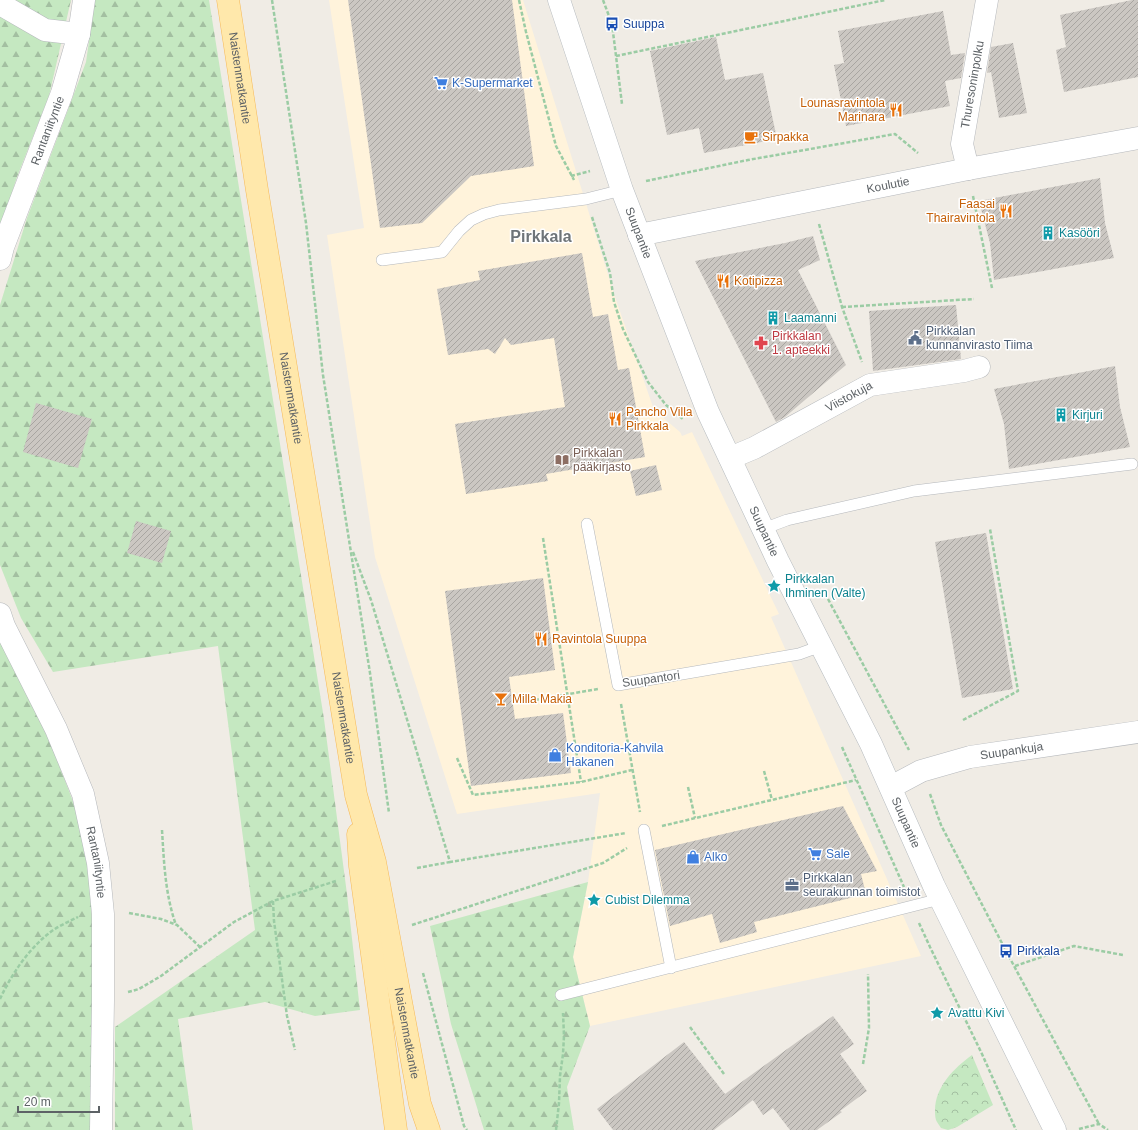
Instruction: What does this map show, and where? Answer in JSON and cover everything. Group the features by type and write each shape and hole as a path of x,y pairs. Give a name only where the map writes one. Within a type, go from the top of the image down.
{"main road":[{"name":"Naistenmatkantie","path":"228,0 259,206 356,795 360,866 396,1130"},
{"name":"Naistenmatkantie","path":"356,795 375,862 420,1104 428,1130"}],"street":[{"name":"Rantaniityntie","path":"0,259 3,247 62,93 79,34 84,0"},
{"name":"Suupantie","path":"559,0 622,190 708,412 763,529 891,787 940,899 1055,1130"},
{"name":"Thuresoninpolku","path":"968,169 962,144 987,0"},
{"path":"0,4 45,30 79,34"},
{"name":"Koulutie","path":"639,235 968,169 1138,138"},
{"name":"Viistokuja","path":"730,458 754,448 870,385 964,371 979,367"},
{"name":"Rantaniityntie","path":"0,614 4,626 56,729 83,794 98,864 103,914 101,1130"},
{"name":"Suupankuja","path":"891,787 922,772 970,757 1138,732"}],"lane":[{"path":"382,260 442,252 459,230 471,220 484,214 499,210 586,199 622,190"},
{"path":"763,529 787,520 914,491 1132,464"},
{"name":"Suupantori","path":"587,524 618,685 800,654 821,646"},
{"path":"644,830 671,968"},
{"path":"561,995 940,899"}],"path":[{"path":"272,0 306,223 323,375 351,545 390,818"},
{"path":"519,0 556,146 571,176 586,199 610,273 614,302 623,329 648,382 666,405 686,422"},
{"path":"603,0 612,24 624,111"},
{"path":"616,56 885,0"},
{"path":"646,181 748,160 895,134 918,153"},
{"path":"644,176 648,188"},
{"path":"973,196 992,288"},
{"path":"819,224 842,307 870,385"},
{"path":"842,307 974,299"},
{"path":"963,720 1018,690 990,529"},
{"path":"543,538 581,782"},
{"path":"351,545 371,600 450,862"},
{"path":"828,598 922,772 941,825 1015,966 1099,1124 1108,1130"},
{"path":"523,702 618,685 632,770 644,830"},
{"path":"839,741 930,947 982,1054 1016,1130"},
{"path":"457,758 473,795 581,782 632,770"},
{"path":"764,771 772,800"},
{"path":"417,868 644,830 856,780"},
{"path":"688,787 695,818"},
{"path":"162,830 167,892 170,908 177,925"},
{"path":"410,926 603,863 628,847 644,830"},
{"path":"103,1000 138,989 161,976 201,948 234,922 273,901 336,881"},
{"path":"273,901 274,921 287,1016 295,1050"},
{"path":"0,998 11,979 29,954 49,933 78,917 126,912 161,919 177,925 201,948"},
{"path":"1015,966 1074,946 1123,955"},
{"path":"422,970 464,1126 467,1130"},
{"path":"863,1064 869,1028 868,974"},
{"path":"556,1130 564,1036 561,995"},
{"path":"690,1027 724,1074"},
{"path":"1076,1130 1099,1124"}],"shaded area":[{"path":"329,0 523,0 614,294 654,410 680,432 682,436 692,432 779,614 771,617 921,956 590,1026 573,957 588,882 600,793 457,814 375,557 327,235 364,228"}],"green space":[{"path":"0,0 71,0 49,96 17,177 0,229"},
{"path":"95,0 209,0 324,719 347,894 360,1010 315,1016 265,1002 178,1019 193,1130 115,1130 115,1027 255,930 218,646 53,672 21,618 0,565 0,305 27,218 86,62"},
{"path":"0,633 53,749 77,812 88,861 95,976 92,1130 0,1130"},
{"path":"588,882 573,957 590,1026 567,1087 574,1130 484,1130 451,1024 430,926"},
{"path":"972,1055 993,1105 957,1127 948,1130 941,1128 935,1115 938,1094 952,1072"}],"building":[{"name":"K-Supermarket","path":"348,0 512,0 534,166 471,176 422,223 380,228"},
{"path":"1138,0 1138,77 1064,92 1056,50 1066,47 1060,15"},
{"path":"943,11 951,55 965,53 961,78 945,81 950,106 846,126 834,65 844,63 838,31"},
{"path":"716,37 725,80 763,73 777,139 704,153 699,128 667,135 650,51"},
{"path":"1013,43 1027,113 999,118 991,72 987,73 991,47"},
{"name":"Kasööri","path":"1100,178 1105,223 1114,258 994,280 990,243 979,201"},
{"name":"Laamanni","path":"813,236 820,260 798,270 846,365 785,417 776,422 695,261"},
{"path":"582,253 593,317 608,314 618,370 629,368 645,457 546,474 548,481 466,494 455,424 565,407 554,338 511,345 505,338 495,354 488,349 448,355 437,289 480,280 478,271"},
{"name":"Pirkkalan kunnanvirasto Tiima","path":"956,305 961,359 873,371 869,311"},
{"name":"Kirjuri","path":"1115,366 1120,407 1130,447 1009,469 1004,424 994,389"},
{"path":"36,403 92,419 78,468 23,452"},
{"path":"656,465 662,490 636,496 630,471"},
{"path":"136,521 171,531 162,563 127,553"},
{"path":"986,533 1013,689 962,698 935,542"},
{"path":"543,578 555,670 509,677 515,719 563,713 571,773 471,786 445,591"},
{"path":"843,806 877,871 861,874 866,894 754,922 757,932 720,943 712,914 670,926 655,850"},
{"path":"833,1016 854,1044 840,1054 867,1091 817,1130 790,1130 773,1108 763,1115 753,1100 714,1130 613,1130 597,1109 684,1042 725,1094"}],"place":[{"name":"Suuppa","path":"612,24"},
{"name":"K-Supermarket","path":"441,83"},
{"name":"Lounasravintola Marinara","path":"896,110"},
{"name":"Sirpakka","path":"751,137"},
{"name":"Faasai Thairavintola","path":"1006,211"},
{"name":"Kasööri","path":"1048,233"},
{"name":"Kotipizza","path":"723,281"},
{"name":"Laamanni","path":"773,318"},
{"name":"Pirkkalan kunnanvirasto Tiima","path":"915,338"},
{"name":"Pirkkalan 1. apteekki","path":"761,343"},
{"name":"Kirjuri","path":"1061,415"},
{"name":"Pancho Villa Pirkkala","path":"615,419"},
{"name":"Pirkkalan pääkirjasto","path":"562,460"},
{"name":"Pirkkalan Ihminen (Valte)","path":"774,586"},
{"name":"Ravintola Suuppa","path":"541,639"},
{"name":"Milla Makia","path":"501,699"},
{"name":"Konditoria-Kahvila Hakanen","path":"555,755"},
{"name":"Sale","path":"815,854"},
{"name":"Alko","path":"693,857"},
{"name":"Pirkkalan seurakunnan toimistot","path":"792,885"},
{"name":"Cubist Dilemma","path":"594,900"},
{"name":"Pirkkala","path":"1006,951"},
{"name":"Avattu Kivi","path":"937,1013"}],"district":[{"name":"Pirkkala","path":"541,236"}]}
